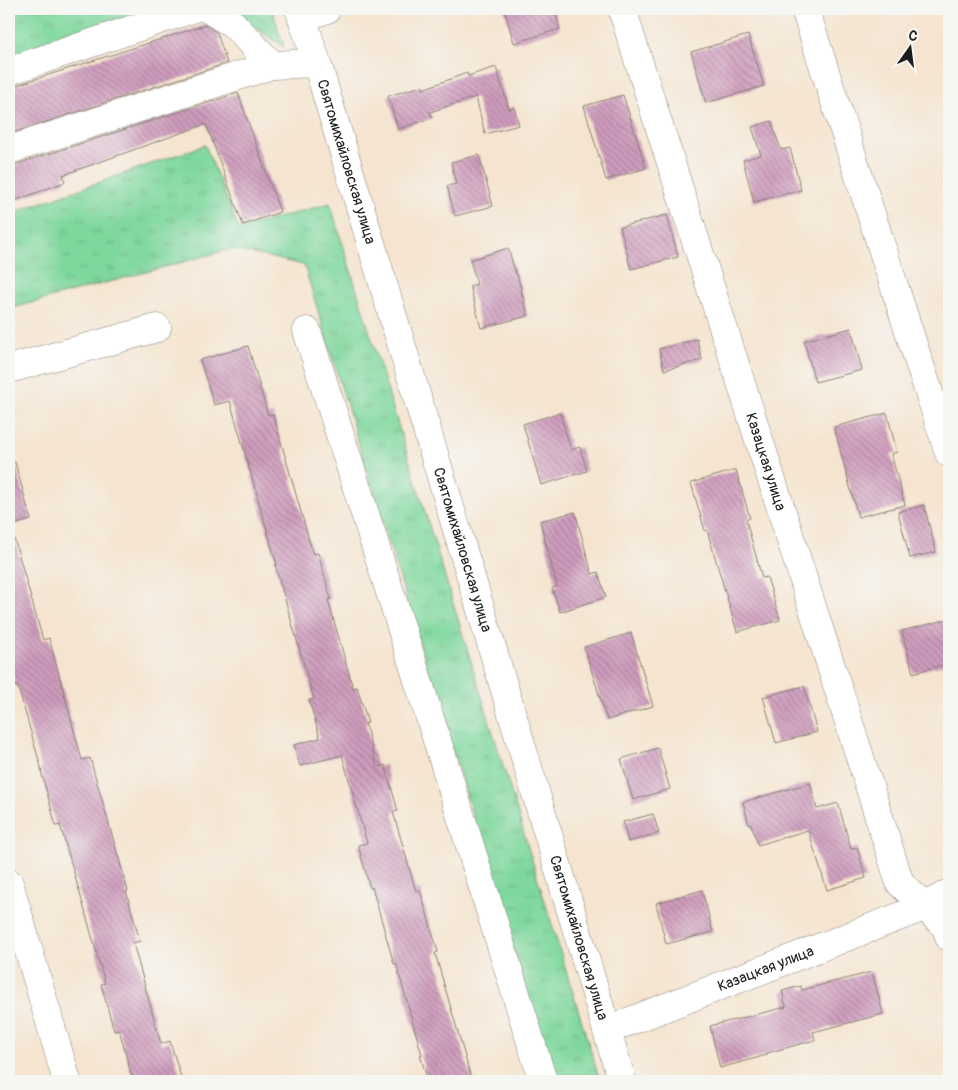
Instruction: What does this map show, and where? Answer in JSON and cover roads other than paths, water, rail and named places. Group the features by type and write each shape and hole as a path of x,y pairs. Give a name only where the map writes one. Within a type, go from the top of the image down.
{"street":[{"path":"9,71 192,9"},
{"path":"208,9 233,24 272,65"},
{"path":"300,14 327,9"},
{"name":"Казацкая улица","path":"622,9 900,883 946,927 949,937"},
{"path":"805,9 908,332 949,453"},
{"name":"Святомихайловская улица","path":"300,14 317,63 622,1081"},
{"path":"9,150 272,65 317,63"},
{"path":"9,369 157,328"},
{"path":"307,331 543,1081"},
{"path":"9,883 67,1081"},
{"name":"Казацкая улица","path":"607,1030 924,906 949,893"}]}
